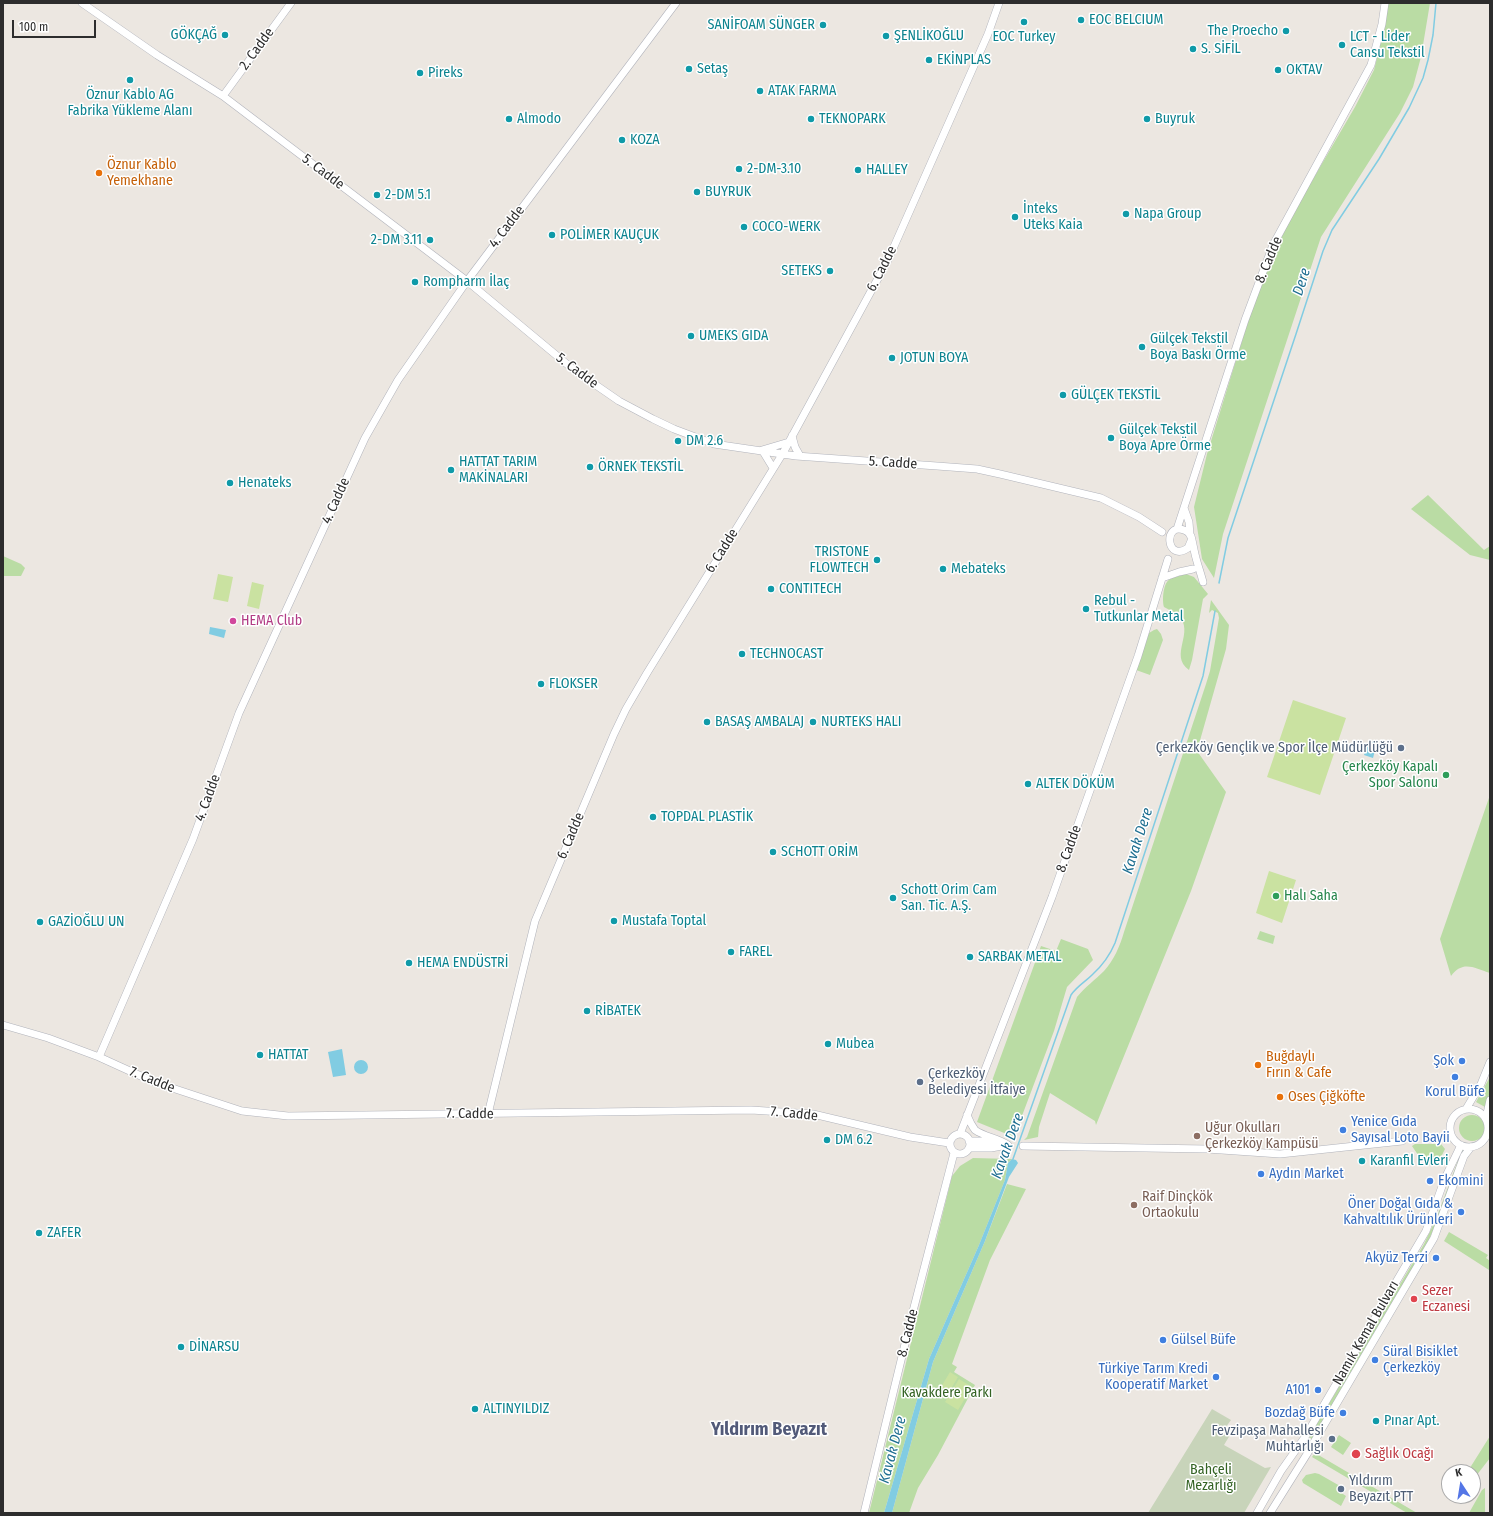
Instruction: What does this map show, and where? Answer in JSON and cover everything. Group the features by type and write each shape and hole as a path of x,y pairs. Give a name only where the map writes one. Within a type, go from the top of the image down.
{"street":[{"name":"5. Cadde","path":"82,3 157,55 223,96 467,281 574,370 619,401 660,422 701,440 714,444 800,456 937,466 1000,474 1101,498 1139,516 1162,532"},
{"name":"2. Cadde","path":"223,96 291,3"},
{"name":"4. Cadde","path":"99,1057 193,839 239,713 365,438 398,380 467,281 676,3"},
{"name":"6. Cadde","path":"488,1114 535,921 614,734 626,709 647,673 783,453 888,260 988,34 999,3"},
{"name":"8. Cadde","path":"1174,531 1184,508 1245,320 1273,245 1371,65 1382,24 1385,3"},
{"path":"773,468 762,450 791,439 800,456"},
{"path":"1184,508 1189,522 1191,538 1203,582"},
{"path":"1168,559 1179,551 1188,548 1191,538 1186,530 1162,532 1170,544 1179,551"},
{"path":"1170,544 1170,536 1174,531"},
{"name":"8. Cadde","path":"960,1134 1052,897 1138,656 1168,559 1170,544"},
{"path":"1162,578 1193,569"},
{"name":"7. Cadde","path":"3,1025 48,1038 99,1057 154,1082 242,1111 288,1116 424,1113 488,1114 750,1110 813,1114 910,1137 949,1143"},
{"path":"1466,1109 1481,1084 1490,1062"},
{"path":"1486,1118 1490,1100"},
{"path":"1466,1109 1478,1110 1486,1118 1489,1126 1486,1138 1482,1143 1472,1147 1461,1146 1452,1136 1450,1124 1456,1114 1466,1109"},
{"path":"967,1115 974,1129 984,1135 1001,1140 1008,1145 985,1141 969,1145"},
{"path":"960,1134 966,1137 969,1145 966,1152 961,1154 954,1153 950,1149 949,1143 952,1137 960,1134"},
{"path":"1023,1146 1207,1149 1280,1154 1402,1141"},
{"name":"Namık Kemal Bulvarı","path":"1257,1513 1281,1471 1302,1442 1426,1232 1446,1178 1461,1146"},
{"name":"Namık Kemal Bulvarı","path":"1270,1513 1312,1447 1434,1238 1464,1156 1472,1147"},
{"name":"8. Cadde","path":"864,1513 912,1315 954,1153"},
{"path":"1302,1442 1312,1447"},
{"path":"1294,1453 1304,1459"}],"green space":[{"path":"1387,3 1430,3 1421,57 1413,87 1400,113 1321,237 1223,534 1214,578 1202,559 1194,507 1207,454 1246,328 1274,246 1355,107 1374,70"},
{"path":"1428,495 1484,550 1490,546 1490,560 1470,555 1411,509"},
{"path":"3,556 21,564 25,568 21,576 3,576"},
{"path":"218,574 233,577 228,602 213,599"},
{"path":"1186,574 1194,577 1208,594 1203,599 1189,670 1183,664 1181,657 1184,636 1183,622 1178,615 1164,607 1163,600 1164,588 1168,581 1172,578"},
{"path":"252,582 264,585 259,609 247,606"},
{"path":"1211,600 1229,625 1226,649 1197,751 1226,792 1191,891 1096,1125 1095,1121 1050,1093 1039,1127 1038,1137 1024,1140 1027,1137 1077,997 1108,967 1116,953 1122,937 1210,671 1219,618 1218,613 1212,610 1209,613"},
{"path":"1157,629 1163,640 1150,675 1136,670 1149,633"},
{"path":"1293,700 1346,718 1320,795 1267,777"},
{"path":"1490,795 1490,973 1474,968 1464,967 1455,971 1451,976 1440,939"},
{"name":"Halı Saha","path":"1269,871 1296,880 1282,923 1256,913"},
{"path":"1260,931 1275,936 1273,944 1257,939"},
{"path":"1061,939 1088,949 1093,960 1067,987 1054,1031 1014,1137 977,1122 1041,946 1056,951"},
{"path":"1490,1077 1490,1092 1485,1107 1476,1102"},
{"path":"1472,1115 1481,1119 1485,1128 1481,1137 1472,1141 1463,1137 1459,1128 1463,1119"},
{"path":"1415,1144 1441,1144 1445,1149 1439,1161 1435,1159 1431,1166 1416,1152 1412,1146"},
{"path":"1462,1150 1465,1151 1444,1206 1427,1244 1312,1439 1309,1437 1424,1244 1436,1219"},
{"path":"973,1158 1012,1159 1008,1163 1005,1180 979,1245 929,1359 884,1513 869,1513 952,1176 960,1166"},
{"name":"Kavakdere Parkı","path":"1007,1184 1026,1189 990,1260 952,1364 957,1367 954,1372 975,1385 938,1455 918,1488 909,1513 892,1513 933,1362 985,1241"},
{"path":"1449,1232 1488,1255 1486,1258 1490,1261 1489,1270 1444,1241"},
{"path":"950,1372 958,1377 949,1392 941,1387"},
{"path":"959,1379 972,1387 958,1410 945,1402"},
{"name":"Bahçeli Mezarlığı","path":"1212,1409 1231,1420 1223,1431 1230,1435 1224,1445 1265,1468 1271,1467 1244,1513 1148,1513"},
{"path":"1339,1435 1351,1443 1343,1455 1331,1447"},
{"path":"1490,1436 1490,1458 1481,1470 1481,1464 1472,1464"},
{"path":"1315,1453 1417,1513 1407,1513 1312,1457"},
{"path":"1315,1473 1340,1486 1337,1490 1346,1496 1341,1506 1303,1483 1302,1480 1306,1475"},
{"path":"1485,1488 1485,1513 1469,1513 1474,1504 1481,1504 1482,1490"}],"water":[{"path":"210,627 226,630 224,638 209,634"},
{"path":"1369,740 1377,743 1373,758 1364,755"},
{"path":"342,1049 346,1075 333,1077 328,1052"},
{"path":"358,1060 364,1060 368,1064 368,1070 364,1074 358,1074 354,1070 354,1064"},
{"path":"1012,1159 1016,1160 1018,1163 1009,1177 985,1241 933,1362 892,1513 884,1513 929,1359 979,1245 1005,1180 1008,1163"}],"waterway":[{"name":"Dere","path":"1219,583 1228,538 1323,251 1332,230 1379,159 1409,108 1423,78 1433,35 1436,3"},
{"name":"Kavak Dere","path":"1013,1159 1071,995 1102,964 1111,952 1115,943 1203,676 1215,611"}],"place":[{"name":"EOC BELCIUM","path":"1081,20"},
{"name":"EOC Turkey","path":"1024,22"},
{"name":"SANİFOAM SÜNGER","path":"823,25"},
{"name":"The Proecho","path":"1286,31"},
{"name":"GÖKÇAĞ","path":"225,35"},
{"name":"ŞENLİKOĞLU","path":"886,36"},
{"name":"LCT - Lider Cansu Tekstil","path":"1342,45"},
{"name":"S. SİFİL","path":"1193,49"},
{"name":"EKİNPLAS","path":"929,60"},
{"name":"Setaş","path":"689,69"},
{"name":"OKTAV","path":"1278,70"},
{"name":"Pireks","path":"420,73"},
{"name":"Öznur Kablo AG Fabrika Yükleme Alanı","path":"130,80"},
{"name":"ATAK FARMA","path":"760,91"},
{"name":"Almodo","path":"509,119"},
{"name":"TEKNOPARK","path":"811,119"},
{"name":"Buyruk","path":"1147,119"},
{"name":"KOZA","path":"622,140"},
{"name":"2-DM-3.10","path":"739,169"},
{"name":"HALLEY","path":"858,170"},
{"name":"Öznur Kablo Yemekhane","path":"99,173"},
{"name":"BUYRUK","path":"697,192"},
{"name":"2-DM 5.1","path":"377,195"},
{"name":"Napa Group","path":"1126,214"},
{"name":"İnteks Uteks Kaia","path":"1015,217"},
{"name":"COCO-WERK","path":"744,227"},
{"name":"POLİMER KAUÇUK","path":"552,235"},
{"name":"2-DM 3.11","path":"430,240"},
{"name":"SETEKS","path":"830,271"},
{"name":"Rompharm İlaç","path":"415,282"},
{"name":"UMEKS GIDA","path":"691,336"},
{"name":"Gülçek Tekstil Boya Baskı Örme","path":"1142,347"},
{"name":"JOTUN BOYA","path":"892,358"},
{"name":"GÜLÇEK TEKSTİL","path":"1063,395"},
{"name":"Gülçek Tekstil Boya Apre Örme","path":"1111,438"},
{"name":"DM 2.6","path":"678,441"},
{"name":"ÖRNEK TEKSTİL","path":"590,467"},
{"name":"HATTAT TARIM MAKİNALARI","path":"451,470"},
{"name":"Henateks","path":"230,483"},
{"name":"TRISTONE FLOWTECH","path":"877,560"},
{"name":"Mebateks","path":"943,569"},
{"name":"CONTITECH","path":"771,589"},
{"name":"Rebul - Tutkunlar Metal","path":"1086,609"},
{"name":"HEMA Club","path":"233,621"},
{"name":"TECHNOCAST","path":"742,654"},
{"name":"FLOKSER","path":"541,684"},
{"name":"BASAŞ AMBALAJ","path":"707,722"},
{"name":"NURTEKS HALI","path":"813,722"},
{"name":"Çerkezköy Gençlik ve Spor İlçe Müdürlüğü","path":"1401,748"},
{"name":"Çerkezköy Kapalı Spor Salonu","path":"1446,775"},
{"name":"ALTEK DÖKÜM","path":"1028,784"},
{"name":"TOPDAL PLASTİK","path":"653,817"},
{"name":"SCHOTT ORİM","path":"773,852"},
{"name":"Halı Saha","path":"1276,896"},
{"name":"Schott Orim Cam San. Tic. A.Ş.","path":"893,898"},
{"name":"Mustafa Toptal","path":"614,921"},
{"name":"GAZİOĞLU UN","path":"40,922"},
{"name":"FAREL","path":"731,952"},
{"name":"SARBAK METAL","path":"970,957"},
{"name":"HEMA ENDÜSTRİ","path":"409,963"},
{"name":"RİBATEK","path":"587,1011"},
{"name":"Mubea","path":"828,1044"},
{"name":"HATTAT","path":"260,1055"},
{"name":"Şok","path":"1462,1061"},
{"name":"Buğdaylı Fırın & Cafe","path":"1258,1065"},
{"name":"Korul Büfe","path":"1455,1077"},
{"name":"Çerkezköy Belediyesi İtfaiye","path":"920,1082"},
{"name":"Oses Çiğköfte","path":"1280,1097"},
{"name":"Yenice Gıda Sayısal Loto Bayii","path":"1343,1130"},
{"name":"Uğur Okulları Çerkezköy Kampüsü","path":"1197,1136"},
{"name":"DM 6.2","path":"827,1140"},
{"name":"Karanfil Evleri","path":"1362,1161"},
{"name":"Aydın Market","path":"1261,1174"},
{"name":"Ekomini","path":"1430,1181"},
{"name":"Raif Dinçkök Ortaokulu","path":"1134,1205"},
{"name":"Öner Doğal Gıda & Kahvaltılık Ürünleri","path":"1461,1212"},
{"name":"ZAFER","path":"39,1233"},
{"name":"Akyüz Terzi","path":"1436,1258"},
{"name":"Sezer Eczanesi","path":"1414,1299"},
{"name":"Gülsel Büfe","path":"1163,1340"},
{"name":"DİNARSU","path":"181,1347"},
{"name":"Süral Bisiklet Çerkezköy","path":"1375,1360"},
{"name":"Türkiye Tarım Kredi Kooperatif Market","path":"1216,1377"},
{"name":"A101","path":"1318,1390"},
{"name":"ALTINYILDIZ","path":"475,1409"},
{"name":"Bozdağ Büfe","path":"1343,1413"},
{"name":"Pınar Apt.","path":"1376,1421"},
{"name":"Fevzipaşa Mahallesi Muhtarlığı","path":"1332,1439"},
{"name":"Sağlık Ocağı","path":"1356,1454"},
{"name":"Yıldırım Beyazıt PTT","path":"1341,1489"}],"district":[{"name":"Yıldırım Beyazıt","path":"769,1430"}]}
